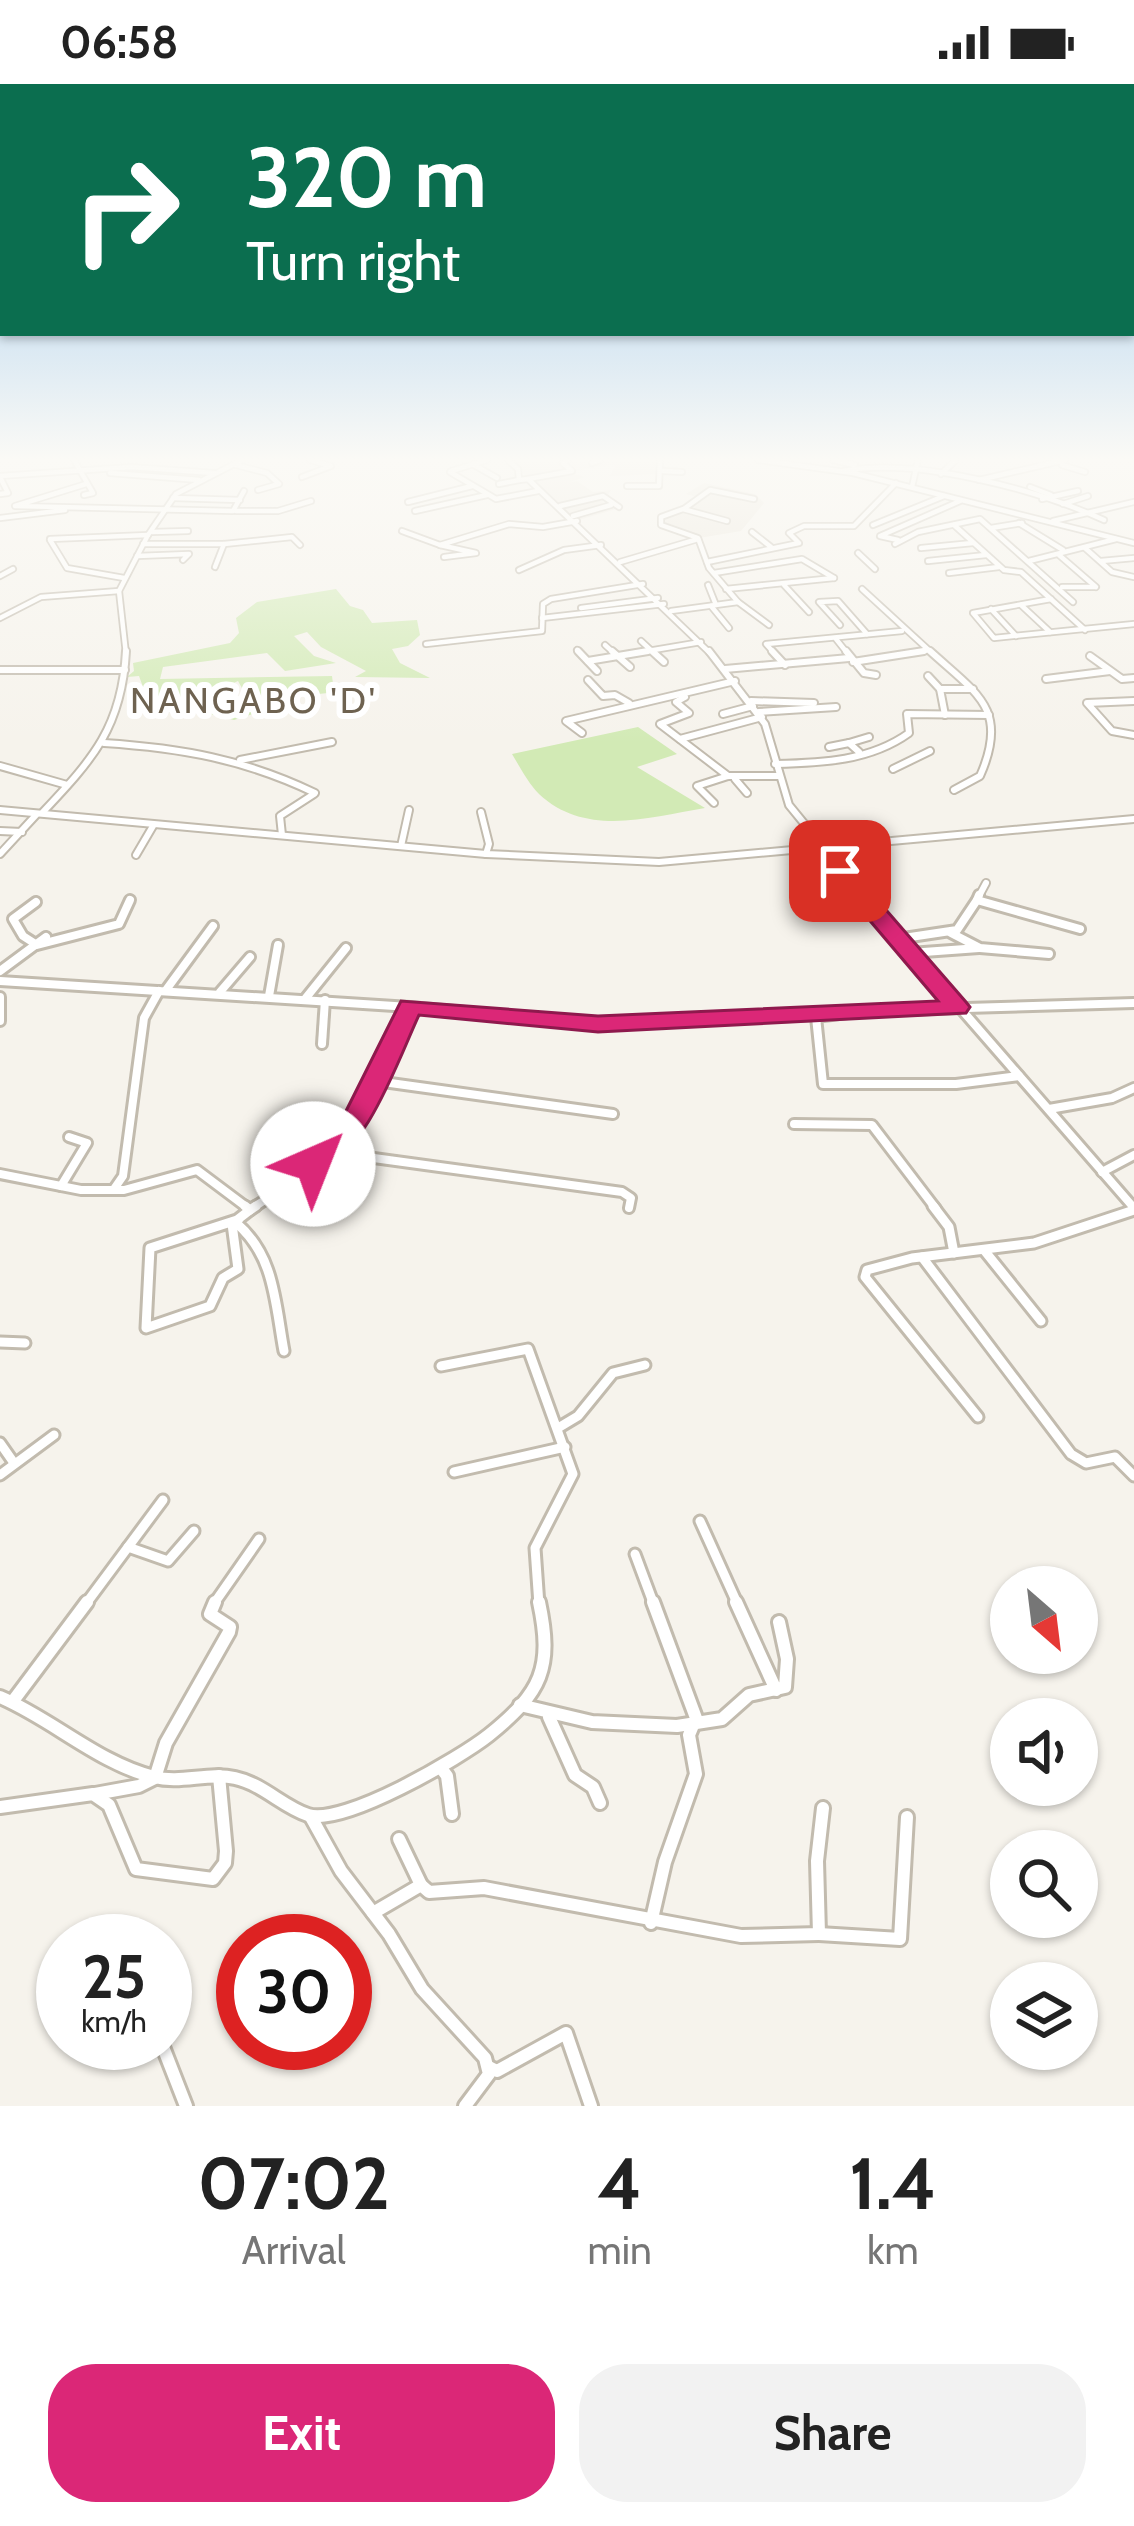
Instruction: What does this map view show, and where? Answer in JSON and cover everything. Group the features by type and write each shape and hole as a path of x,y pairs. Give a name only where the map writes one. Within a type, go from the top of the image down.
{"street":[{"path":"59,554 67,568 124,578"},
{"path":"0,854 104,742 125,670 127,634 119,591 137,556 180,554"},
{"path":"183,560 189,554"},
{"path":"215,567 220,554"},
{"path":"444,556 457,554"},
{"path":"519,570 554,554"},
{"path":"613,554 702,642 755,709 770,734 787,802 823,850 1134,1209 1034,1243 921,1256 871,1268 865,1277 978,1417"},
{"path":"620,562 646,554"},
{"path":"704,554 726,589 769,625"},
{"path":"707,562 742,554"},
{"path":"860,554 875,569"},
{"path":"1022,554 1073,602"},
{"path":"1029,560 1055,554"},
{"path":"1057,554 1096,587 1059,587"},
{"path":"1092,554 1112,572 1134,577"},
{"path":"1124,554 1132,559"},
{"path":"928,561 988,555 1001,567"},
{"path":"713,573 804,559 835,580 726,589"},
{"path":"1100,561 1132,559"},
{"path":"950,573 1001,567 1021,572 1086,630"},
{"path":"0,576 13,569"},
{"path":"426,644 542,631 543,604 551,599 643,584"},
{"path":"783,584 808,612"},
{"path":"708,585 714,606 729,628"},
{"path":"862,589 904,631"},
{"path":"0,618 41,597 119,591"},
{"path":"1052,599 973,613 991,636 1134,624"},
{"path":"840,625 819,602 838,601 887,649"},
{"path":"581,608 738,602"},
{"path":"541,618 665,604"},
{"path":"1020,604 1052,633"},
{"path":"990,608 1016,636"},
{"path":"784,665 765,644 911,631 973,688 989,716 994,738 986,765 980,776 954,790"},
{"path":"451,632 451,640"},
{"path":"835,638 854,656 851,660"},
{"path":"801,640 820,662"},
{"path":"641,641 664,662"},
{"path":"588,661 702,642"},
{"path":"605,645 630,667"},
{"path":"725,669 851,660 887,649 931,650"},
{"path":"578,650 597,671"},
{"path":"1090,656 1122,679 1134,678"},
{"path":"851,660 865,674 877,675"},
{"path":"0,670 125,670"},
{"path":"1046,680 1110,671"},
{"path":"928,676 940,689 945,715"},
{"path":"588,680 603,696 616,695 630,704"},
{"path":"577,733 567,720 735,681"},
{"path":"940,689 973,688"},
{"path":"685,697 676,702 689,713 659,724 746,793"},
{"path":"1134,700 1087,703 1112,731 1134,735"},
{"path":"722,714 814,703"},
{"path":"680,739 755,709 836,707"},
{"path":"775,764 860,753 906,737 907,714 989,716"},
{"path":"830,747 869,737"},
{"path":"104,742 165,745 212,760 237,761 332,742"},
{"path":"848,743 860,753"},
{"path":"893,769 930,751"},
{"path":"237,761 315,793 279,817 282,836"},
{"path":"0,766 67,785"},
{"path":"79,773 96,778"},
{"path":"714,803 697,786 731,777 779,776"},
{"path":"0,810 486,854 659,862 1134,820"},
{"path":"401,846 409,810"},
{"path":"481,812 489,844 486,854"},
{"path":"136,855 153,826"},
{"path":"0,830 22,832"},
{"path":"897,939 964,927 986,883"},
{"path":"36,902 13,919 37,945 119,924 130,900"},
{"path":"977,900 1080,929"},
{"path":"112,1190 123,1176 144,1018 213,926"},
{"path":"949,932 980,948"},
{"path":"0,971 46,938"},
{"path":"269,996 278,945"},
{"path":"304,1000 346,947"},
{"path":"910,953 980,948 1048,954"},
{"path":"219,993 250,957"},
{"path":"0,981 325,1000 598,1024 1134,1003"},
{"path":"0,997 0,1021"},
{"path":"322,1044 325,1000"},
{"path":"237,1221 231,1238 238,1268 223,1278 210,1306 146,1328 150,1248 237,1221 328,1151 349,1131 410,1007"},
{"path":"819,1015 823,1084 956,1084 1019,1076"},
{"path":"376,1081 613,1114"},
{"path":"1048,1109 1112,1098 1134,1088"},
{"path":"794,1124 872,1125 952,1233 954,1252"},
{"path":"60,1187 86,1145 84,1140 69,1137"},
{"path":"328,1151 622,1192 631,1198 629,1208"},
{"path":"1102,1172 1134,1155"},
{"path":"0,1174 60,1187 112,1190 140,1188 197,1170 250,1210"},
{"path":"237,1221 253,1234 265,1257 284,1351"},
{"path":"984,1250 1042,1321"},
{"path":"921,1256 1077,1461 1115,1457 1134,1476"},
{"path":"0,1342 25,1343"},
{"path":"318,1820 377,1798 479,1745 542,1679 547,1661 534,1552 573,1480 565,1447 528,1349 441,1366"},
{"path":"558,1428 578,1416 613,1373 645,1365"},
{"path":"0,1475 54,1435"},
{"path":"0,1443 14,1463"},
{"path":"454,1472 565,1447"},
{"path":"155,1778 98,1753 6,1699 163,1500"},
{"path":"700,1521 776,1690"},
{"path":"128,1547 168,1561 194,1531"},
{"path":"155,1778 166,1743 230,1632 230,1627 210,1614 213,1605 259,1539"},
{"path":"635,1554 697,1725"},
{"path":"520,1705 549,1717 659,1727 697,1725 732,1715 751,1694 785,1687 788,1667 779,1622"},
{"path":"549,1717 574,1775 593,1787 600,1804"},
{"path":"651,1923 665,1862 696,1774 689,1735 697,1725"},
{"path":"441,1768 447,1776 452,1814"},
{"path":"93,1794 109,1805 136,1869 213,1879 225,1863 226,1851 219,1776"},
{"path":"0,1808 139,1786 155,1778 219,1776 270,1789 318,1820 341,1871 422,1989 489,2067 497,2071 566,2033 591,2106"},
{"path":"819,1934 817,1861 823,1808"},
{"path":"400,1839 421,1885 429,1892 484,1888 651,1923 741,1936 900,1939 908,1817"},
{"path":"374,1913 421,1885"},
{"path":"465,2106 489,2067"},
{"path":"172,2070 186,2106"}],"green space":[{"path":"336,589 372,623 417,620 420,635 408,646 392,649 400,663 430,678 355,677 366,671 321,647 307,632 294,636 314,656 336,663 285,671 267,653 163,667 160,679 332,676 333,684 342,686 328,693 270,699 268,709 234,720 194,710 193,705 242,699 246,695 238,681 206,696 147,698 139,676 127,677 134,671 133,663 230,643 239,633 236,618 257,602"},
{"path":"638,727 677,754 637,767 705,808 619,821 577,816 539,794 512,754"}],"district":[{"name":"NANGABO 'D'","path":"254,700"}],"route":[{"path":"313,1164 349,1131 410,1007 598,1024 957,1007 840,871"}]}
